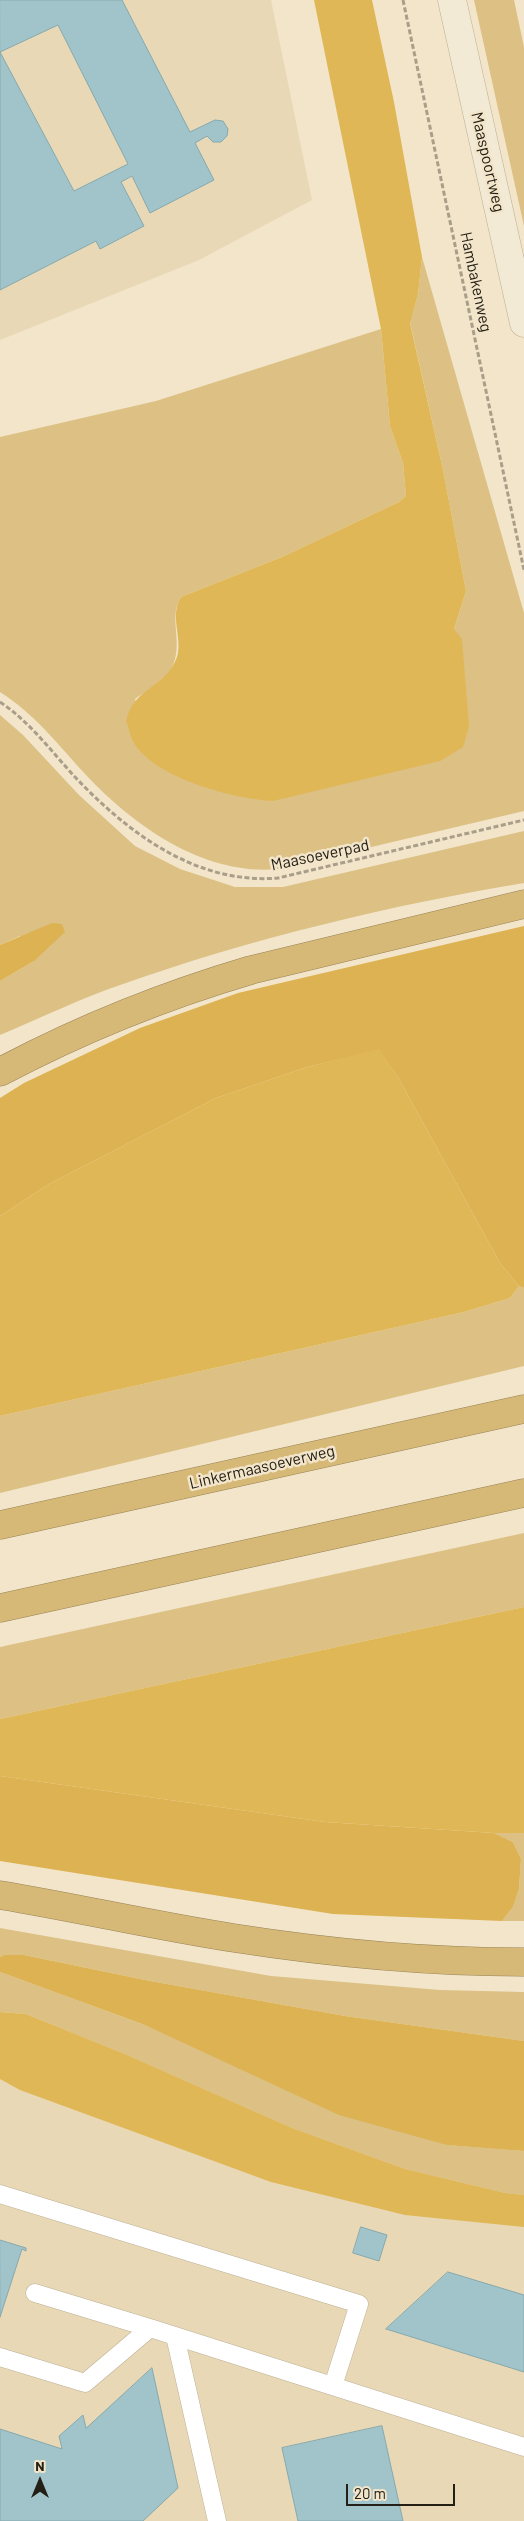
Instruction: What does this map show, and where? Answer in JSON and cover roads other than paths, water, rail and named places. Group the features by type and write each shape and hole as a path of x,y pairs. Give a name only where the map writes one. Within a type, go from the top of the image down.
{"highway":[{"path":"0,1072 98,1023 209,982 251,970 524,904"},
{"name":"Linkermaasoeverweg","path":"0,1525 524,1409"},
{"path":"0,1608 524,1493"},
{"path":"0,1895 233,1938 350,1953 426,1960 524,1962"}],"main road":[{"name":"Maaspoortweg","path":"452,0 524,323"}],"lane":[{"path":"0,2194 359,2304 333,2386"},
{"path":"35,2293 524,2447"},
{"path":"0,2357 85,2383 150,2328"},
{"path":"175,2336 217,2521"}]}
